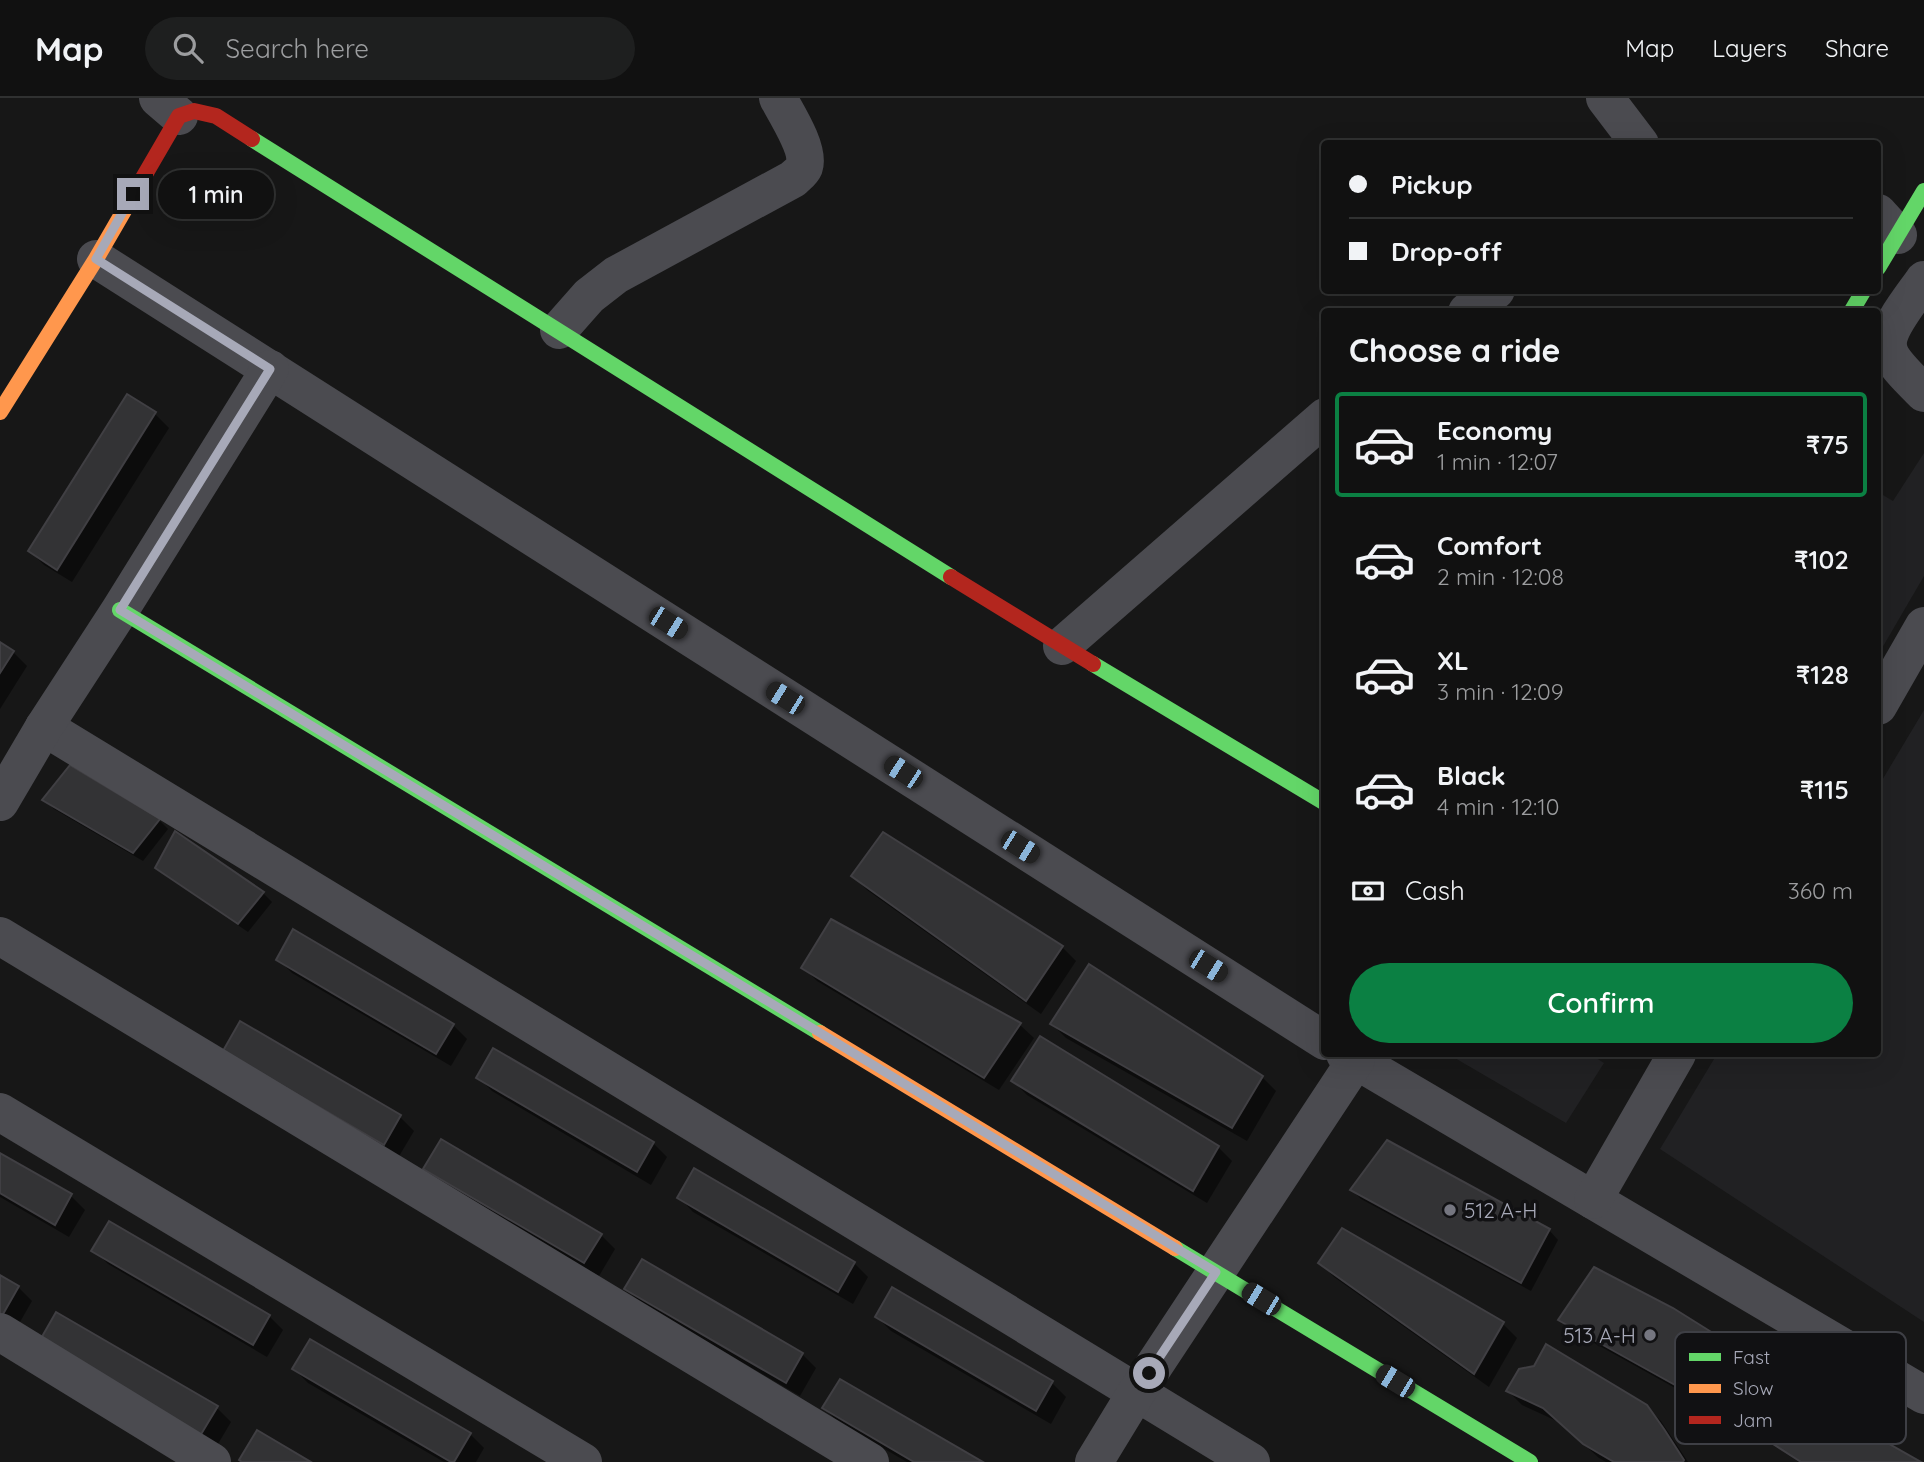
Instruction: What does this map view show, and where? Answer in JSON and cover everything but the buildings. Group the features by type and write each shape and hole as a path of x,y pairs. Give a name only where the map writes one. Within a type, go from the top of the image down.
{"street":[{"path":"559,330 602,284 793,179 803,170 806,158 778,98"},
{"path":"1605,98 1637,140"},
{"path":"0,412 96,259 169,107 216,116 1062,646 1321,801"},
{"path":"1881,255 1888,224 1924,191"},
{"path":"96,259 1321,1039"},
{"path":"1924,280 1889,333 1888,348 1896,363 1924,393"},
{"path":"1471,308 1491,294"},
{"path":"0,802 44,727 270,369"},
{"path":"1062,646 1321,420"},
{"path":"120,610 1530,1462"},
{"path":"1881,701 1924,626"},
{"path":"44,727 1251,1462"},
{"path":"0,936 870,1462"},
{"path":"1094,1462 1216,1272 1339,1057"},
{"path":"1350,1057 1817,1332"},
{"path":"1592,1200 1675,1057"},
{"path":"0,1112 583,1462"},
{"path":"0,1332 212,1462"},
{"path":"1906,1384 1924,1395"}],"shaded area":[{"path":"1924,453 1924,576 1881,650 1881,494 1893,501"},
{"path":"1924,710 1924,1322 1660,1149 1715,1057 1881,1057 1881,782"},
{"path":"1453,1057 1595,1057 1604,1063 1566,1123"}],"traffic: fast":[{"path":"252,139 951,577"},
{"path":"1881,263 1924,191"},
{"path":"1853,308 1862,294"},
{"path":"120,610 820,1033"},
{"path":"1093,664 1321,801"},
{"path":"1175,1248 1530,1462"}],"traffic: slow":[{"path":"0,412 129,202"},
{"path":"820,1033 1175,1248"}],"traffic: jam":[{"path":"129,202 179,116 194,111 216,116 252,139"},
{"path":"951,577 1093,664"}],"place":[{"name":"512 A-H","path":"1450,1210"},
{"name":"513 A-H","path":"1650,1335"}],"route":[{"path":"133,194 96,259 270,369 120,610 1216,1272 1149,1373"}]}
